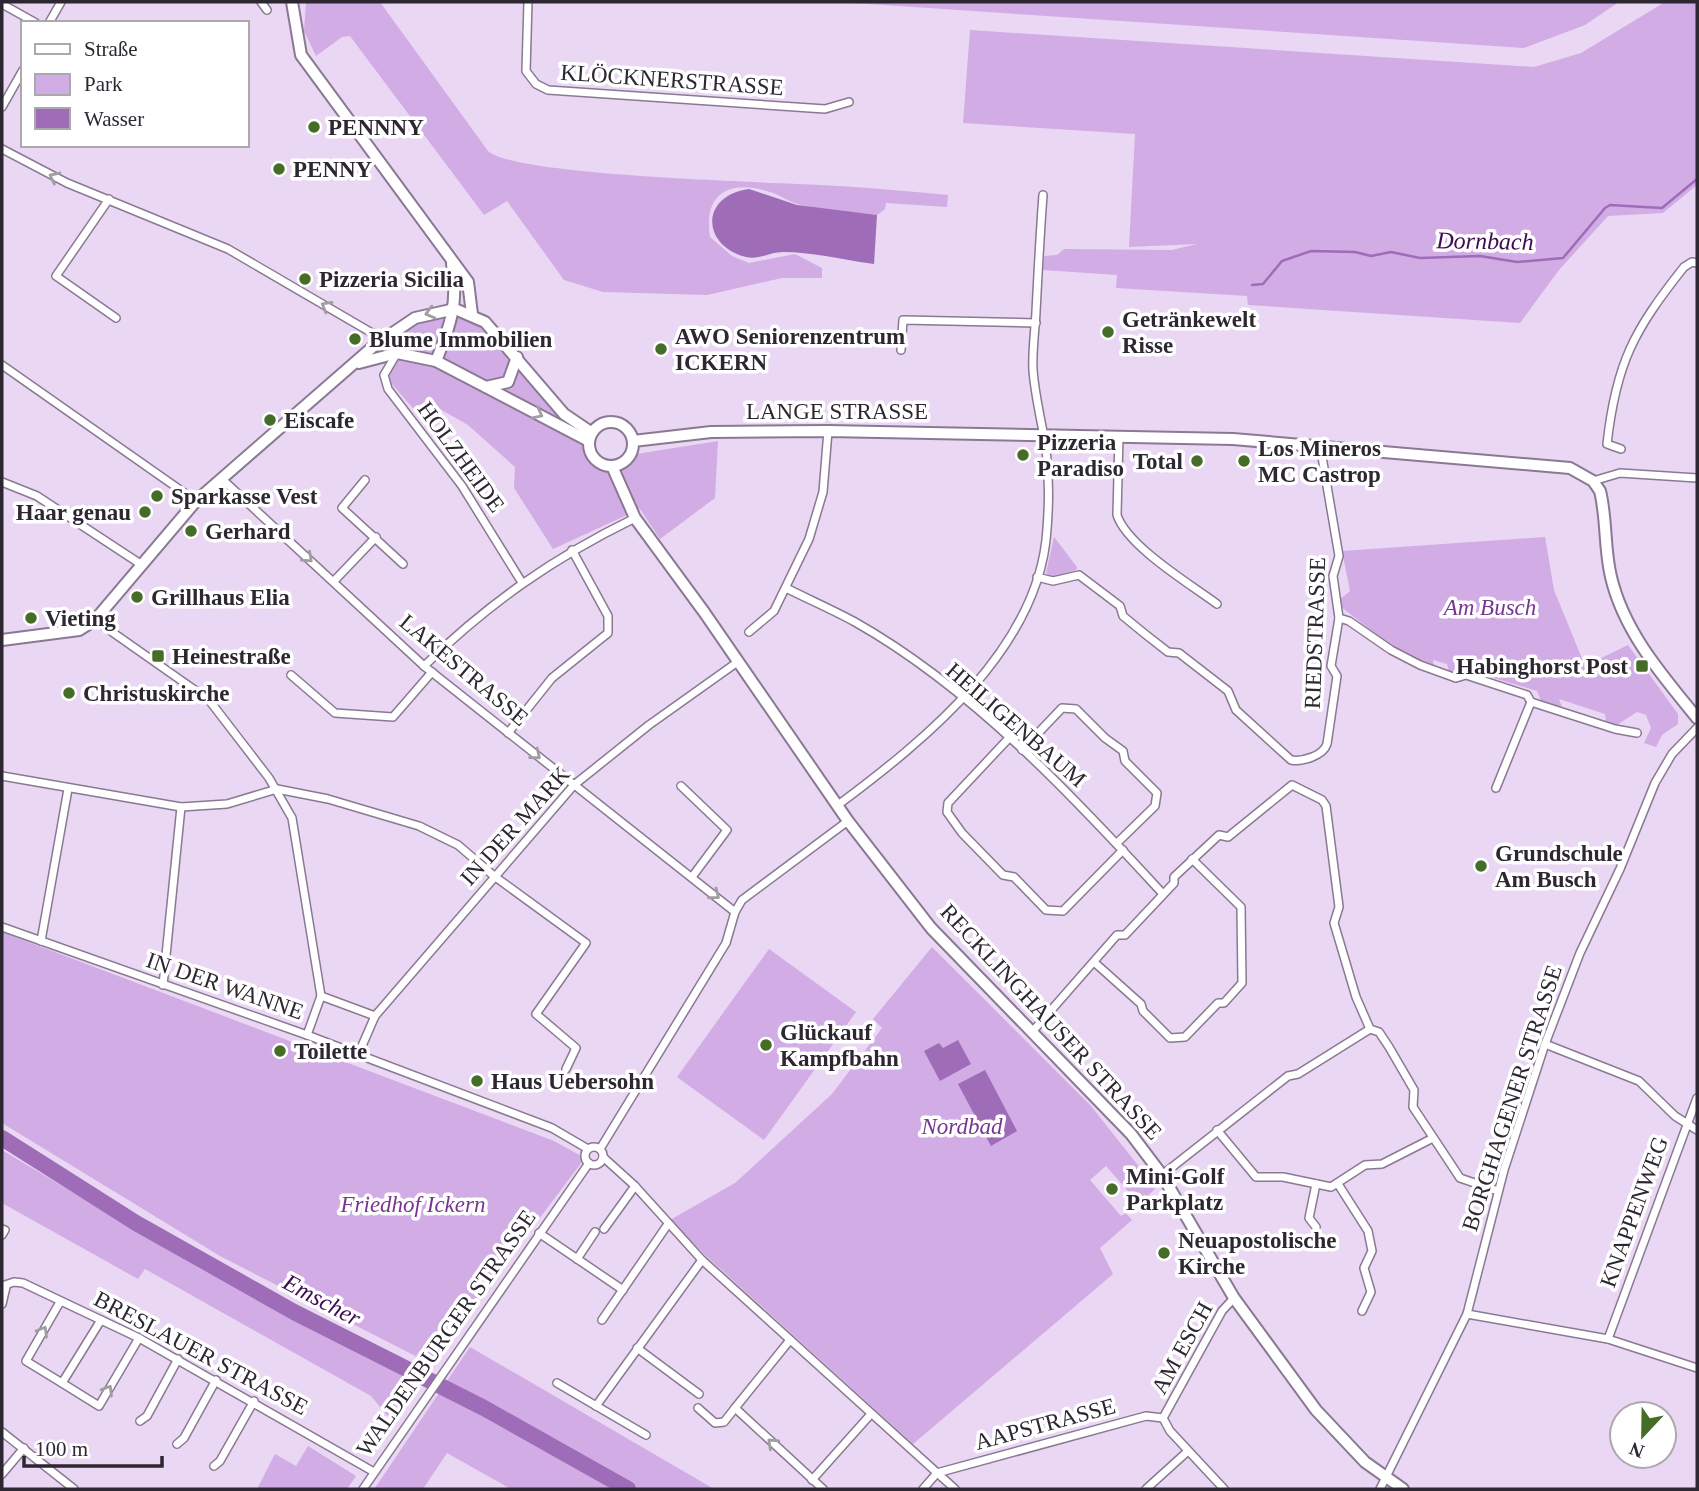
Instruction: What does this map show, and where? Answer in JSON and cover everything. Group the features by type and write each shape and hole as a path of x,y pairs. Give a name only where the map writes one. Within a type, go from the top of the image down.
{"main road":[{"path":"292,2 301,54 468,282 472,314"},
{"path":"436,360 455,309 456,284 451,262"},
{"path":"2,640 79,630 95,620 172,526 196,501 349,368 415,317 455,309"},
{"name":"RECKLINGHAUSER STRASSE","path":"455,309 472,314 497,333 564,414 591,437 595,460 612,466 635,517 739,661 848,821 941,941 1116,1117 1162,1175 1234,1298 1316,1410 1348,1446 1403,1489"},
{"path":"349,368 369,358 397,353"},
{"name":"RECKLINGHAUSER STRASSE","path":"397,353 436,360 591,437"},
{"path":"486,387 508,382 513,376 517,357"},
{"path":"591,437 602,424 615,423 627,429 632,441 628,458 612,466"},
{"name":"LANGE STRASSE","path":"632,441 711,432 828,431 1119,436 1320,445 1563,466 1593,481"},
{"path":"1593,481 1603,504 1611,578 1626,617 1651,661 1697,718"}],"street":[{"path":"50,21 61,2"},
{"path":"261,2 267,10"},
{"name":"KLÖCKNERSTRASSE","path":"528,2 526,72 536,84 548,90 825,109 849,102"},
{"path":"2,4 32,21"},
{"path":"2,107 21,74"},
{"path":"2,149 50,176 228,249 372,333 387,336"},
{"path":"838,805 921,740 963,698 995,657 1018,619 1037,577 1047,532 1046,452 1033,370 1043,195"},
{"path":"109,199 56,276 116,318"},
{"path":"1621,449 1607,444 1614,391 1628,348 1641,324 1684,267 1692,262 1697,263"},
{"path":"901,349 903,320 1036,323"},
{"name":"HOLZHEIDE","path":"397,353 384,375 388,389 462,486 521,582"},
{"path":"2,365 196,501"},
{"path":"749,632 774,611 788,589 817,518 823,492 828,431"},
{"path":"1119,436 1117,515 1120,524 1149,552 1217,604"},
{"name":"RIEDSTRASSE","path":"1037,577 1053,581 1079,575 1119,606 1122,616 1168,652 1179,653 1228,691 1236,710 1294,761 1322,753 1327,744 1337,676 1331,666 1339,618 1333,576 1339,556 1320,445"},
{"path":"1593,481 1620,473 1697,478"},
{"name":"LAKESTRASSE","path":"222,479 424,666 735,912"},
{"path":"365,480 342,508 403,564"},
{"path":"2,482 37,496 142,565"},
{"path":"424,666 471,620 521,582 572,550 635,517"},
{"path":"334,582 376,537"},
{"path":"508,733 552,678 608,634 608,616 572,550"},
{"name":"HEILIGENBAUM","path":"788,589 856,623 963,698 1023,750 1117,843 1163,894"},
{"path":"1339,618 1349,621 1391,650 1420,665 1455,678 1466,675 1527,695 1531,702 1615,729 1637,733"},
{"path":"95,620 209,700 277,789 292,818 321,996 307,1035"},
{"name":"IN DER MARK","path":"358,1055 375,1016 574,785 649,725 739,661"},
{"path":"291,675 335,713 393,717 432,672"},
{"path":"1496,788 1531,702"},
{"path":"1023,750 1062,708 1076,709 1105,738 1123,751 1125,761 1157,793 1156,806 1117,843"},
{"name":"BORGHAGENER STRASSE","path":"1380,1489 1467,1314 1498,1191 1545,1044 1580,953 1620,869 1655,783 1672,754 1697,728"},
{"path":"1009,738 948,803 947,812 962,833 1003,875 1014,877 1046,910 1063,911 1123,850"},
{"path":"2,776 181,807 228,804 277,789 328,799 419,826 458,845 494,876 586,943 536,1014 576,1048 566,1069"},
{"path":"681,786 727,830 692,877"},
{"path":"1032,1032 1117,935 1125,935 1174,883 1174,877 1192,859 1219,835 1228,837 1288,787 1296,786 1322,800 1326,806 1339,907 1334,923 1356,997 1370,1029 1379,1032 1389,1047 1414,1090 1413,1107 1460,1178 1498,1191"},
{"path":"41,941 68,789"},
{"path":"163,985 181,807"},
{"path":"848,821 750,891 735,912 726,943 602,1153 597,1164 589,1163 585,1156 588,1149 602,1153 702,1260 955,1489"},
{"path":"1094,961 1142,1004 1143,1011 1170,1038 1185,1037 1217,1003 1224,1003 1242,983 1241,907 1192,859"},
{"name":"IN DER WANNE","path":"2,928 307,1035 552,1128 588,1149"},
{"path":"321,996 375,1016"},
{"path":"1162,1175 1288,1076 1298,1074 1370,1029"},
{"path":"1545,1044 1639,1081 1687,1125 1697,1130"},
{"name":"KNAPPENWEG","path":"1608,1339 1697,1098"},
{"path":"1217,1130 1256,1177 1283,1177 1331,1187 1365,1165 1382,1164 1433,1138"},
{"name":"WALDENBURGER STRASSE","path":"366,1488 416,1409 589,1163"},
{"path":"1316,1227 1309,1218 1317,1184"},
{"path":"1338,1184 1368,1231 1372,1251 1364,1268 1371,1292 1362,1306 1362,1311"},
{"path":"604,1229 635,1186"},
{"path":"602,1320 668,1224"},
{"path":"2,1228 5,1230 2,1235"},
{"path":"577,1259 595,1232"},
{"path":"539,1233 623,1290"},
{"path":"596,1406 702,1260"},
{"name":"BRESLAUER STRASSE","path":"4,1302 4,1287 14,1282 23,1283 139,1338 254,1401 374,1472"},
{"name":"AM ESCH","path":"1224,1489 1170,1431 1164,1418 1222,1311 1234,1298"},
{"path":"60,1302 26,1361 99,1405 139,1338"},
{"path":"1467,1314 1608,1339 1697,1368"},
{"path":"62,1384 101,1320"},
{"path":"698,1408 715,1423 724,1422 790,1340"},
{"path":"637,1348 699,1394"},
{"path":"140,1421 147,1416 177,1359"},
{"path":"177,1444 184,1438 216,1380"},
{"path":"557,1383 646,1435"},
{"path":"214,1466 254,1401"},
{"path":"735,1408 823,1489"},
{"path":"812,1480 871,1414"},
{"name":"AAPSTRASSE","path":"937,1473 1146,1416 1164,1418"},
{"path":"2,1432 74,1489"},
{"path":"2,1474 24,1448"},
{"path":"1146,1489 1188,1451"},
{"path":"923,1489 937,1473"}],"green space":[{"path":"306,2 380,2 488,151 508,160 591,172 948,195 947,207 886,203 885,209 877,215 801,205 756,188 732,189 715,200 709,222 710,237 732,256 749,263 795,254 822,268 822,278 782,278 707,295 603,292 564,280 507,201 484,215 350,36 342,37 316,56 304,31"},
{"path":"839,2 1619,2 1585,25 1524,48"},
{"path":"1665,2 1697,2 1697,185 1663,213 1608,216 1559,270 1520,323 1248,305 1247,296 1116,288 1117,275 1043,270 1044,256 1057,255 1064,249 1172,250 1197,244 1129,247 1135,134 963,123 970,30 1534,67 1581,53"},
{"path":"442,314 481,324 556,413 585,434 585,449 600,470 626,467 636,454 718,441 715,498 660,539 640,509 553,549 514,488 515,467 468,425 440,409 424,421 391,383 389,376 393,367 383,344 420,320"},
{"path":"1054,537 1077,567 1076,570 1053,577 1046,573"},
{"name":"Am Busch","path":"1545,537 1554,590 1585,666 1628,645 1678,714 1678,724 1662,735 1656,747 1644,743 1651,728 1646,715 1637,712 1617,725 1606,721 1605,714 1559,699 1562,707 1541,701 1537,691 1464,669 1449,672 1447,664 1433,660 1434,666 1392,647 1340,606 1339,600 1350,591 1342,551"},
{"name":"Friedhof Ickern","path":"2,932 554,1141 585,1158 446,1342 433,1365 220,1256 2,1123"},
{"name":"Nordbad","path":"932,947 1091,1106 1156,1188 1135,1208 1130,1203 1134,1198 1106,1166 1090,1180 1121,1216 1126,1213 1132,1220 1100,1248 1113,1274 913,1444 670,1220 735,1183 832,1094 882,1028 873,1019"},
{"name":"Glückauf Kampfbahn","path":"769,949 856,1012 764,1140 677,1077"},
{"path":"2,1150 201,1269 421,1383 395,1425 371,1396 145,1269 138,1279 2,1203"},
{"path":"470,1347 714,1489 511,1489 447,1453 423,1489 375,1488"},
{"path":"308,1446 356,1476 347,1489 257,1489 275,1454 296,1466"}],"water":[{"path":"749,189 797,205 877,215 874,264 794,252 778,252 751,258 731,251 721,243 714,232 714,211 721,201 733,193"},
{"path":"958,1040 971,1064 940,1081 924,1051 939,1043 943,1048"},
{"path":"985,1070 1017,1131 991,1146 958,1084"}],"waterway":[{"name":"Dornbach","path":"1252,285 1263,284 1282,261 1311,251 1355,252 1371,256 1391,252 1420,258 1480,256 1517,262 1563,258 1610,205 1662,208 1697,179"},
{"name":"Emscher","path":"2,1138 136,1223 294,1312 484,1408 628,1489"}],"place":[{"name":"PENNNY","path":"314,127"},
{"name":"PENNY","path":"279,169"},
{"name":"Pizzeria Sicilia","path":"305,279"},
{"name":"Getränkewelt Risse","path":"1108,332"},
{"name":"Blume Immobilien","path":"355,339"},
{"name":"AWO Seniorenzentrum ICKERN","path":"661,349"},
{"name":"Eiscafe","path":"270,420"},
{"name":"Pizzeria Paradiso","path":"1023,455"},
{"name":"Total","path":"1197,461"},
{"name":"Los Mineros MC Castrop","path":"1244,461"},
{"name":"Sparkasse Vest","path":"157,496"},
{"name":"Haar genau","path":"145,512"},
{"name":"Gerhard","path":"191,531"},
{"name":"Grillhaus Elia","path":"137,597"},
{"name":"Vieting","path":"31,618"},
{"name":"Heinestraße","path":"158,656"},
{"name":"Habinghorst Post","path":"1642,666"},
{"name":"Christuskirche","path":"69,693"},
{"name":"Grundschule Am Busch","path":"1481,866"},
{"name":"Glückauf Kampfbahn","path":"766,1045"},
{"name":"Toilette","path":"280,1051"},
{"name":"Haus Uebersohn","path":"477,1081"},
{"name":"Mini-Golf Parkplatz","path":"1112,1189"},
{"name":"Neuapostolische Kirche","path":"1164,1253"}]}
